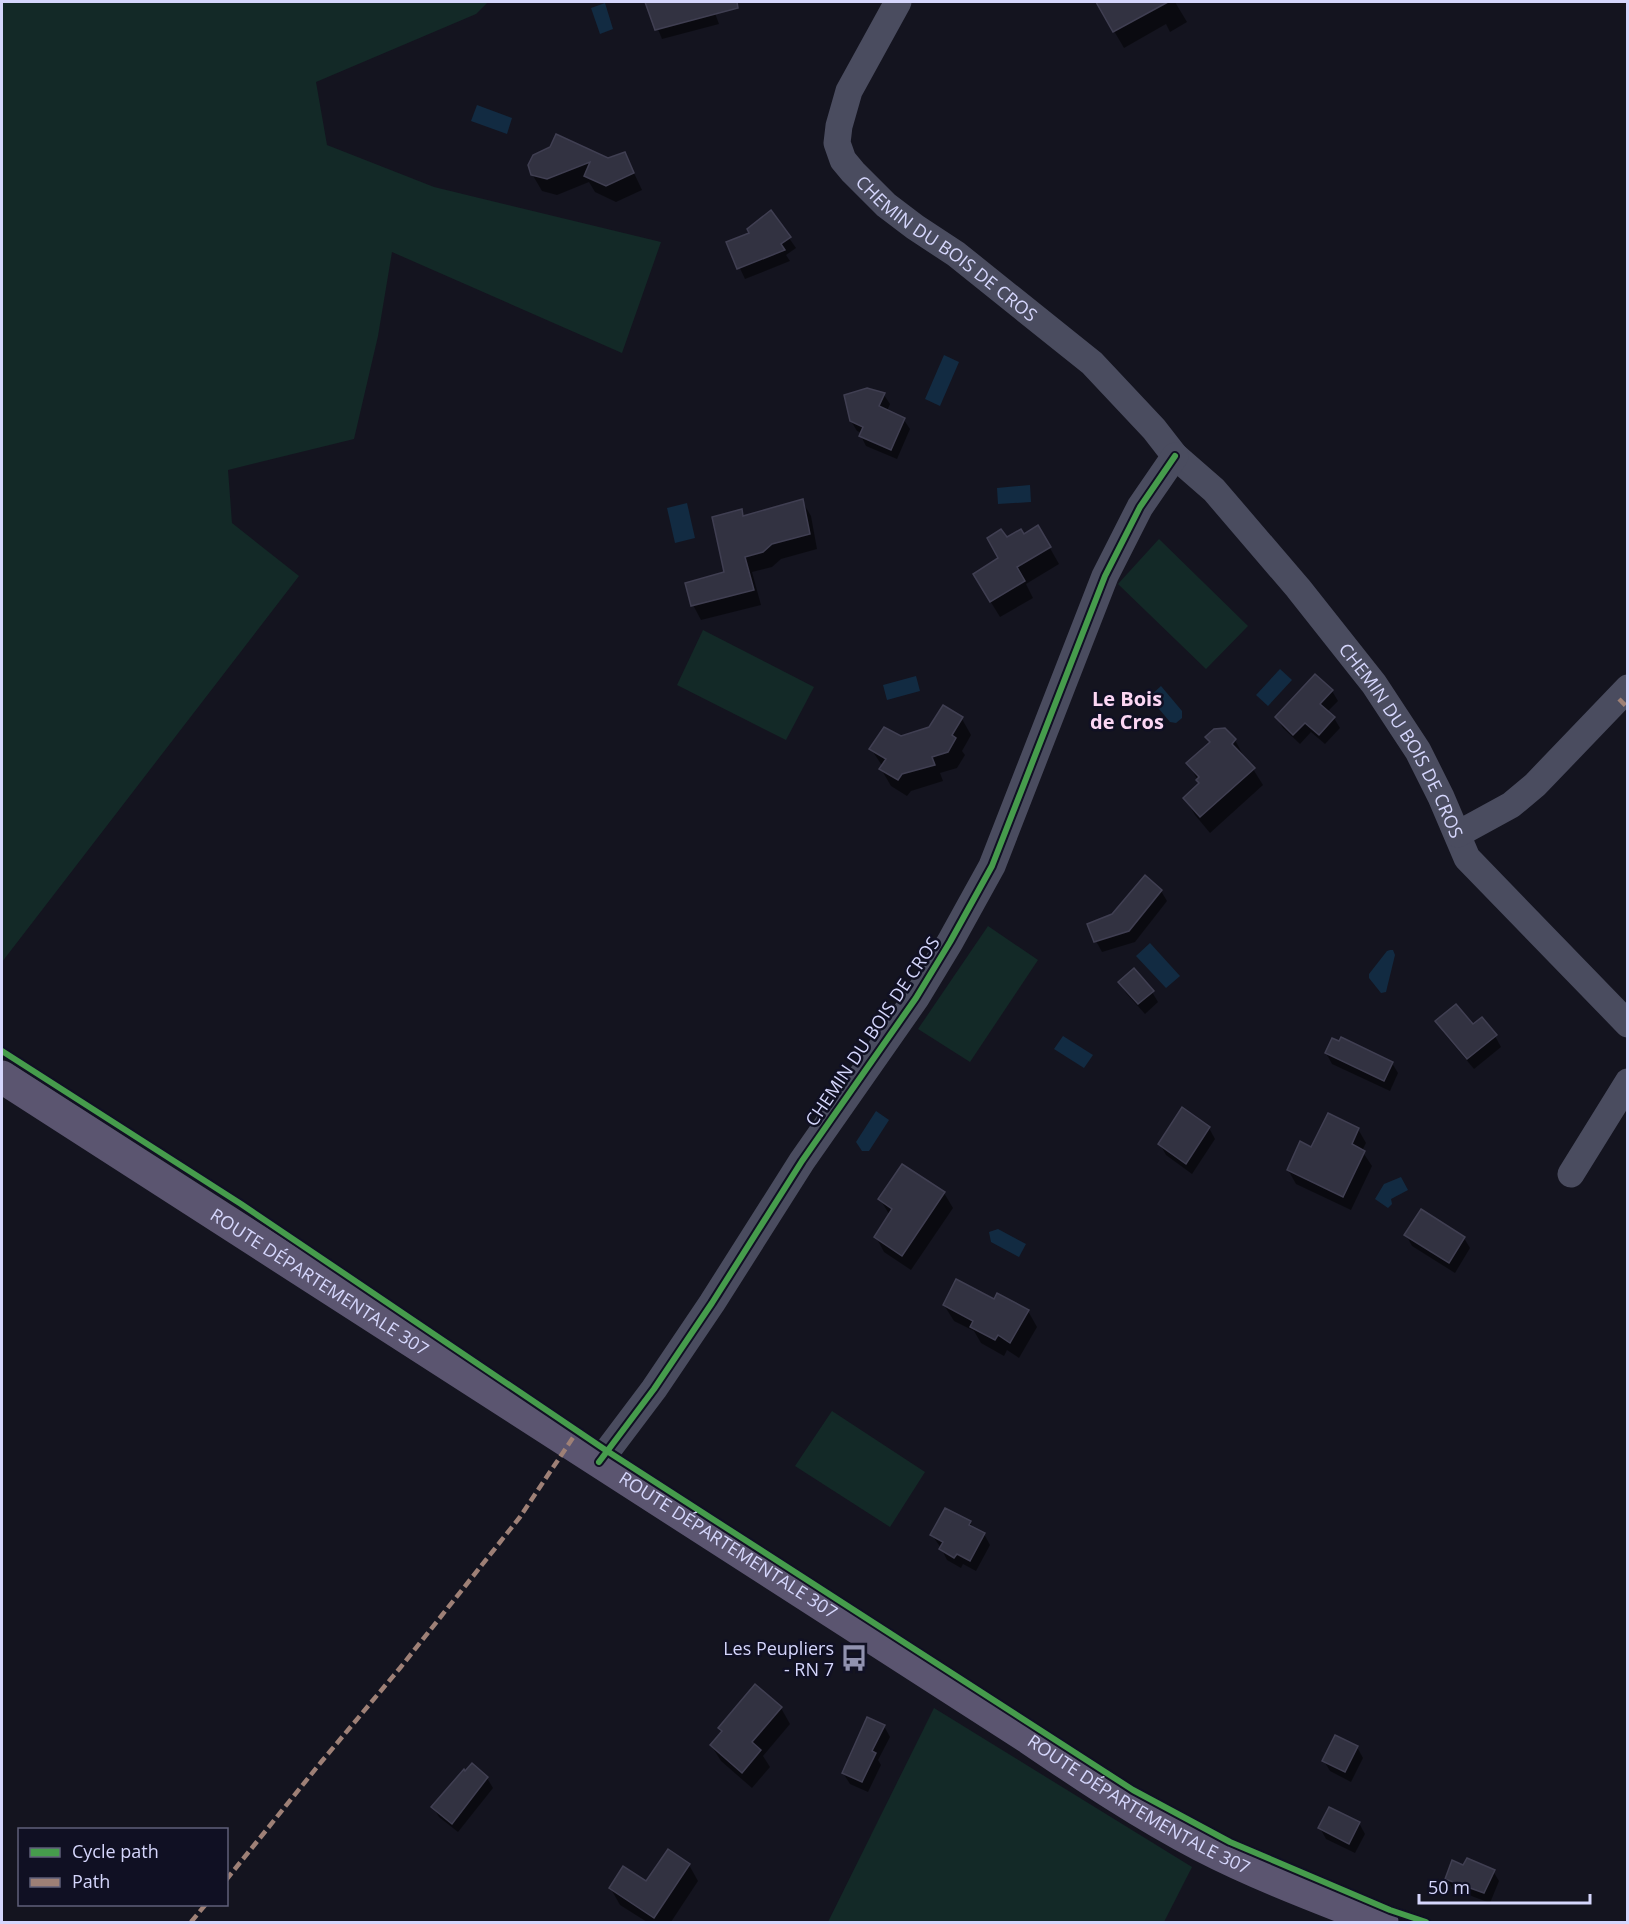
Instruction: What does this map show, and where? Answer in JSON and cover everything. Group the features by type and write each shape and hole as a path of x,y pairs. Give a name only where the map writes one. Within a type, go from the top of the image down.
{"main road":[{"name":"ROUTE DÉPARTEMENTALE 307","path":"2,1077 1019,1732 1110,1793 1222,1855 1385,1918"}],"street":[{"name":"CHEMIN DU BOIS DE CROS","path":"898,2 849,91 839,126 837,143 843,160 886,205 956,254 1092,363 1154,429 1175,456 1214,490 1365,671 1418,751 1458,834 1467,858 1628,1024"},
{"name":"CHEMIN DU BOIS DE CROS","path":"599,1462 654,1389 712,1303 802,1161 916,998 950,942 992,866 1105,576 1140,507 1175,456"},
{"path":"1458,834 1511,805 1535,785 1628,688"},
{"path":"1571,1174 1628,1082"}],"green space":[{"path":"2,2 488,2 476,14 316,82 327,145 434,187 661,242 622,353 392,252 378,336 354,439 228,470 232,523 299,576 2,962"},
{"path":"1159,539 1248,626 1206,669 1118,584"},
{"path":"703,630 814,687 786,740 677,685"},
{"path":"988,926 1038,960 970,1062 918,1029"},
{"path":"832,1411 925,1472 890,1527 795,1466"},
{"path":"934,1708 1192,1867 1164,1922 828,1922"}],"water":[{"path":"605,3 613,29 600,34 591,8"},
{"path":"477,105 512,118 507,134 471,121"},
{"path":"944,355 959,362 940,406 925,399"},
{"path":"1030,485 1031,502 998,504 997,488"},
{"path":"687,503 695,538 675,543 667,508"},
{"path":"1280,669 1292,680 1268,706 1256,695"},
{"path":"916,676 920,691 887,700 883,685"},
{"path":"1161,686 1182,711 1182,718 1176,723 1170,722 1149,697"},
{"path":"1150,943 1180,976 1166,988 1136,956"},
{"path":"1390,950 1393,950 1395,955 1386,992 1381,993 1369,978 1369,974"},
{"path":"1063,1036 1093,1055 1084,1068 1054,1049"},
{"path":"876,1111 889,1120 869,1151 862,1151 856,1142"},
{"path":"1401,1177 1408,1190 1391,1199 1392,1204 1388,1208 1375,1199 1384,1184"},
{"path":"998,1229 1026,1244 1019,1257 991,1242 989,1232"}],"building":[{"path":"645,2 737,2 738,8 655,30"},
{"path":"1096,2 1168,2 1113,32"},
{"path":"556,134 608,158 625,152 634,173 606,186 584,176 590,162 547,179 531,175 528,165 533,155 550,147"},
{"path":"771,210 791,237 781,244 785,250 737,269 726,242 749,233 747,229"},
{"path":"867,388 885,393 879,406 905,418 891,450 859,436 863,427 850,421 844,395"},
{"path":"803,499 810,534 772,544 763,552 745,557 754,590 691,606 685,583 724,572 712,517 742,509 743,516"},
{"path":"1038,525 1051,547 1017,567 1025,581 990,602 973,574 998,558 987,538 1001,529 1007,537 1021,529 1024,534"},
{"path":"1315,674 1333,690 1320,704 1335,717 1319,735 1305,723 1293,735 1275,717"},
{"path":"943,705 963,717 952,735 956,738 948,752 932,757 935,765 902,774 898,780 879,769 886,759 869,749 884,727 901,736 929,727"},
{"path":"1225,728 1236,739 1232,744 1255,768 1200,817 1183,798 1199,783 1196,780 1199,777 1186,763 1210,742 1205,737 1214,729"},
{"path":"1145,875 1162,890 1129,931 1094,942 1087,924 1112,914"},
{"path":"1134,968 1154,991 1138,1004 1118,982"},
{"path":"1456,1004 1473,1024 1482,1017 1497,1035 1467,1059 1435,1021"},
{"path":"1341,1037 1393,1062 1384,1081 1325,1053 1332,1038 1339,1041"},
{"path":"1182,1107 1210,1127 1186,1164 1158,1144"},
{"path":"1328,1113 1359,1128 1352,1144 1365,1151 1343,1197 1287,1170 1300,1141 1311,1147"},
{"path":"902,1164 945,1192 902,1256 874,1237 892,1209 878,1199"},
{"path":"1421,1209 1465,1237 1449,1263 1404,1235"},
{"path":"956,1279 994,1299 997,1293 1029,1310 1010,1343 998,1335 995,1340 970,1327 973,1321 943,1305"},
{"path":"945,1508 971,1521 969,1525 985,1533 970,1561 957,1554 954,1558 939,1549 943,1542 930,1535"},
{"path":"755,1684 782,1707 752,1742 761,1750 742,1773 710,1745 722,1731 718,1728"},
{"path":"867,1717 885,1725 872,1751 876,1753 862,1782 842,1773"},
{"path":"1335,1735 1358,1746 1345,1772 1322,1761"},
{"path":"472,1763 488,1777 452,1824 431,1807"},
{"path":"1329,1807 1360,1822 1349,1844 1318,1828"},
{"path":"668,1849 690,1864 654,1918 609,1888 623,1866 646,1881"},
{"path":"1467,1858 1495,1870 1484,1893 1445,1879 1452,1860 1463,1865"}],"marked path":[{"path":"1619,699 1628,708"},
{"path":"228,1878 520,1517 578,1430"},
{"path":"191,1922 204,1906"}],"cycle path":[{"path":"599,1462 654,1389 712,1303 802,1161 916,998 950,942 992,866 1105,576 1140,507 1175,456"},
{"path":"2,1051 241,1204 607,1451 1133,1790 1230,1842 1390,1910 1426,1922"}],"place":[{"name":"Les Peupliers - RN 7","path":"854,1658"}],"district":[{"name":"Le Bois de Cros","path":"1127,710"}]}
